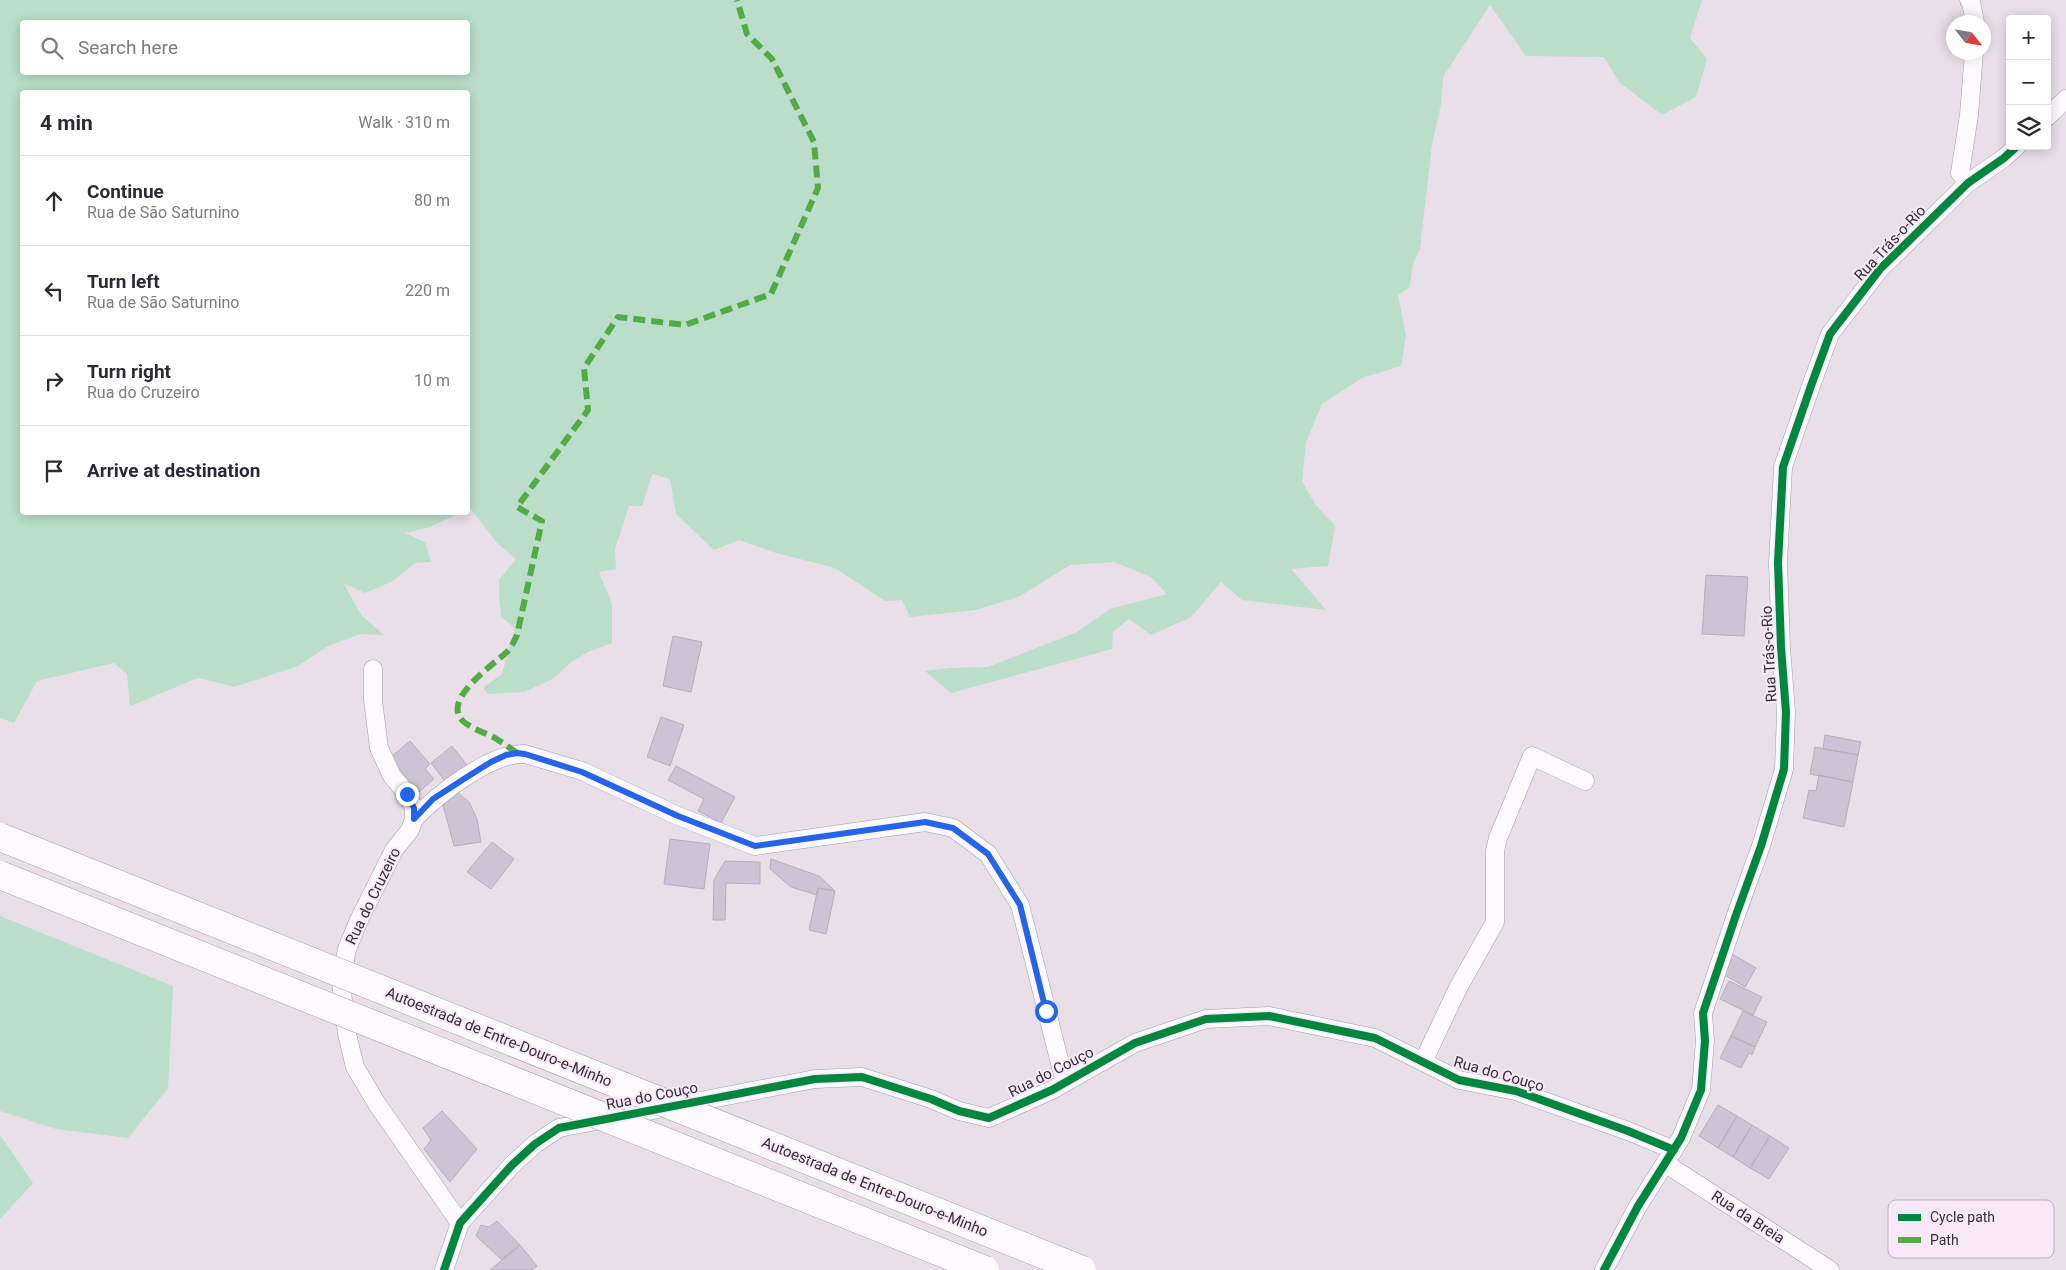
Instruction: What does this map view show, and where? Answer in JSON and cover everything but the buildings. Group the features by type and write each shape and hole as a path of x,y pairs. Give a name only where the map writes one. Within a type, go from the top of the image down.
{"highway":[{"name":"Autoestrada de Entre-Douro-e-Minho","path":"0,837 1082,1270"},
{"path":"0,875 985,1270"}],"street":[{"path":"1969,0 1974,15"},
{"path":"1968,183 1960,173 1973,60"},
{"path":"2051,113 2066,99"},
{"name":"Rua Trás-o-Rio","path":"1604,1270 1638,1206 1670,1157 1693,1114 1701,1090 1705,1041 1703,1013 1761,846 1784,769 1786,712 1781,647 1778,563 1783,466 1830,334 1880,269 1968,183 2013,150"},
{"path":"373,669 373,700 379,748 392,776 407,794 414,808 414,819"},
{"name":"Rua do Cruzeiro","path":"460,1223 376,1104 355,1067 346,1034 341,983 347,949 359,920 394,850 410,830 414,819 433,799 491,762 506,755 525,754 582,772 678,816 755,846 925,822 953,828 988,854 1020,905 1065,1082"},
{"path":"1423,1062 1458,988 1495,922 1495,851 1498,838 1532,756 1585,781"},
{"name":"Rua do Couço","path":"460,1223 512,1165 535,1144 559,1128 806,1080 846,1077 862,1077 932,1099 959,1111 990,1118 1065,1082 1135,1043 1206,1019 1269,1016 1375,1038 1458,1080 1516,1091 1628,1131 1670,1157"},
{"name":"Rua da Breia","path":"1670,1157 1830,1270"},
{"path":"444,1270 460,1223"}],"green space":[{"path":"0,0 1702,0 1690,38 1707,59 1696,97 1662,115 1619,82 1604,57 1526,56 1490,5 1443,77 1441,104 1432,144 1420,248 1412,268 1410,287 1398,295 1406,336 1401,366 1362,378 1322,404 1306,442 1302,481 1315,504 1335,526 1328,566 1291,569 1326,610 1242,600 1221,582 1191,617 1151,635 1129,619 1113,632 1112,649 951,693 925,671 988,667 1077,632 1110,609 1167,594 1151,577 1114,562 1070,565 1020,596 976,610 910,617 902,600 885,601 835,568 776,553 739,540 714,550 676,514 670,479 652,474 642,506 629,506 615,549 616,569 599,572 612,604 612,643 588,652 570,663 553,679 524,692 488,694 483,688 502,674 515,628 501,617 499,580 516,559 497,543 470,508 470,90 20,90 20,515 456,515 430,527 405,533 425,542 431,562 415,563 391,582 365,593 343,583 362,616 384,635 360,634 328,646 298,666 234,687 198,678 130,706 127,674 114,663 37,681 14,723 0,718"},
{"path":"0,916 173,986 168,1088 128,1138 56,1129 0,1111"},
{"path":"0,1135 33,1183 0,1219"}],"marked path":[{"path":"517,753 495,738 464,722 458,713 458,704 471,684 509,650 517,635 542,521 517,507 588,410 584,368 618,317 685,325 771,294 818,188 814,142 772,59 747,34 737,0"}],"cycle path":[{"path":"1604,1270 1638,1206 1681,1138 1701,1090 1705,1041 1703,1013 1761,846 1784,769 1786,712 1781,647 1778,563 1783,467 1812,383 1830,334 1880,269 1968,183 2013,150"},
{"path":"444,1270 460,1223 512,1165 535,1144 559,1128 815,1079 862,1077 931,1099 959,1111 989,1118 1052,1090 1135,1043 1206,1019 1269,1016 1375,1038 1459,1080 1516,1091 1628,1131 1674,1150"}],"route":[{"path":"407,794 414,808 414,819 433,799 491,762 506,755 517,753 582,772 678,816 755,846 925,822 953,828 988,854 1020,905 1046,1011"}]}
